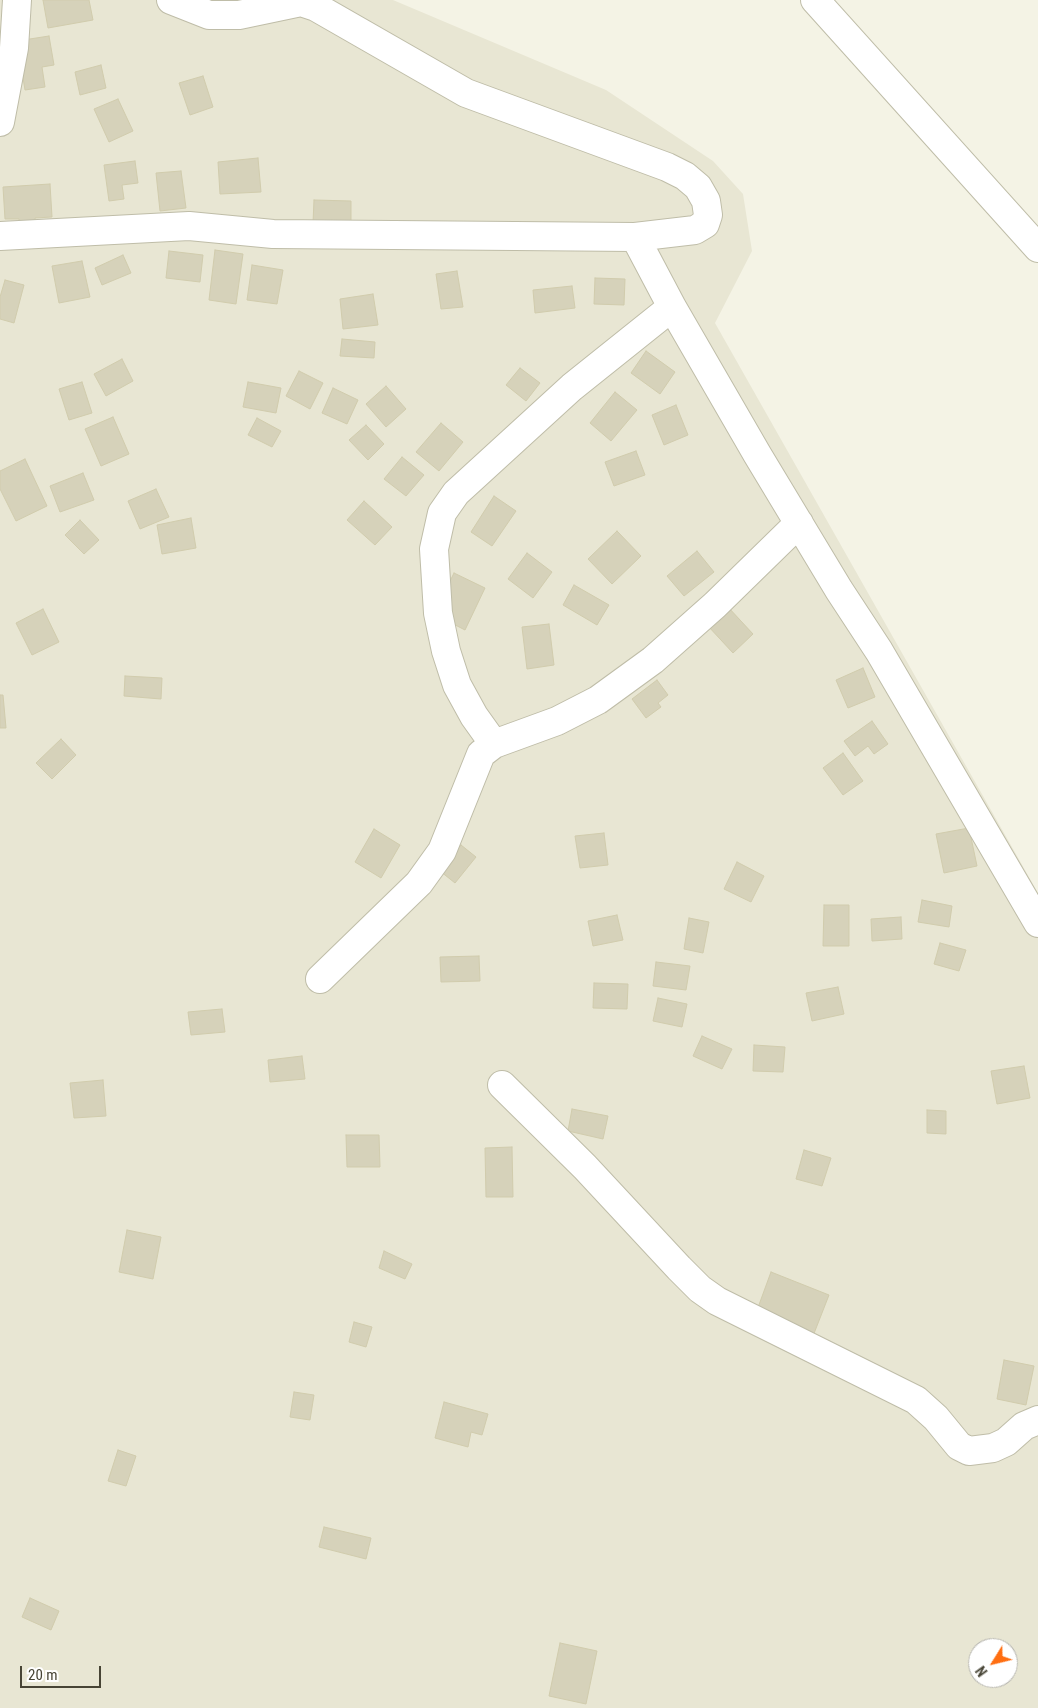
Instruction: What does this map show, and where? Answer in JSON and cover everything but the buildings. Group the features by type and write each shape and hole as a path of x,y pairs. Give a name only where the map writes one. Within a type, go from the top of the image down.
{"street":[{"path":"0,122 7,49 17,0"},
{"path":"0,236 189,226 273,234 635,237 695,230 705,224 708,215 706,201 698,187 685,176 667,167 466,94 316,7 301,2 238,15 209,15 171,0"},
{"path":"815,0 1038,248"},
{"path":"635,237 672,307 757,454 839,590 879,652 1038,923"},
{"path":"494,744 474,716 457,685 446,651 438,613 434,549 442,513 456,493 572,387 672,307"},
{"path":"320,979 419,883 442,851 481,754 494,744 557,721 598,700 653,660 674,642 799,523"},
{"path":"502,1085 585,1167 686,1275 700,1289 717,1301 916,1400 936,1418 959,1446 969,1451 993,1448 1006,1442 1024,1426 1038,1420"}],"shaded area":[{"path":"0,0 393,0 606,90 713,161 743,194 752,251 715,323 1038,893 1038,1708 0,1708"}]}
